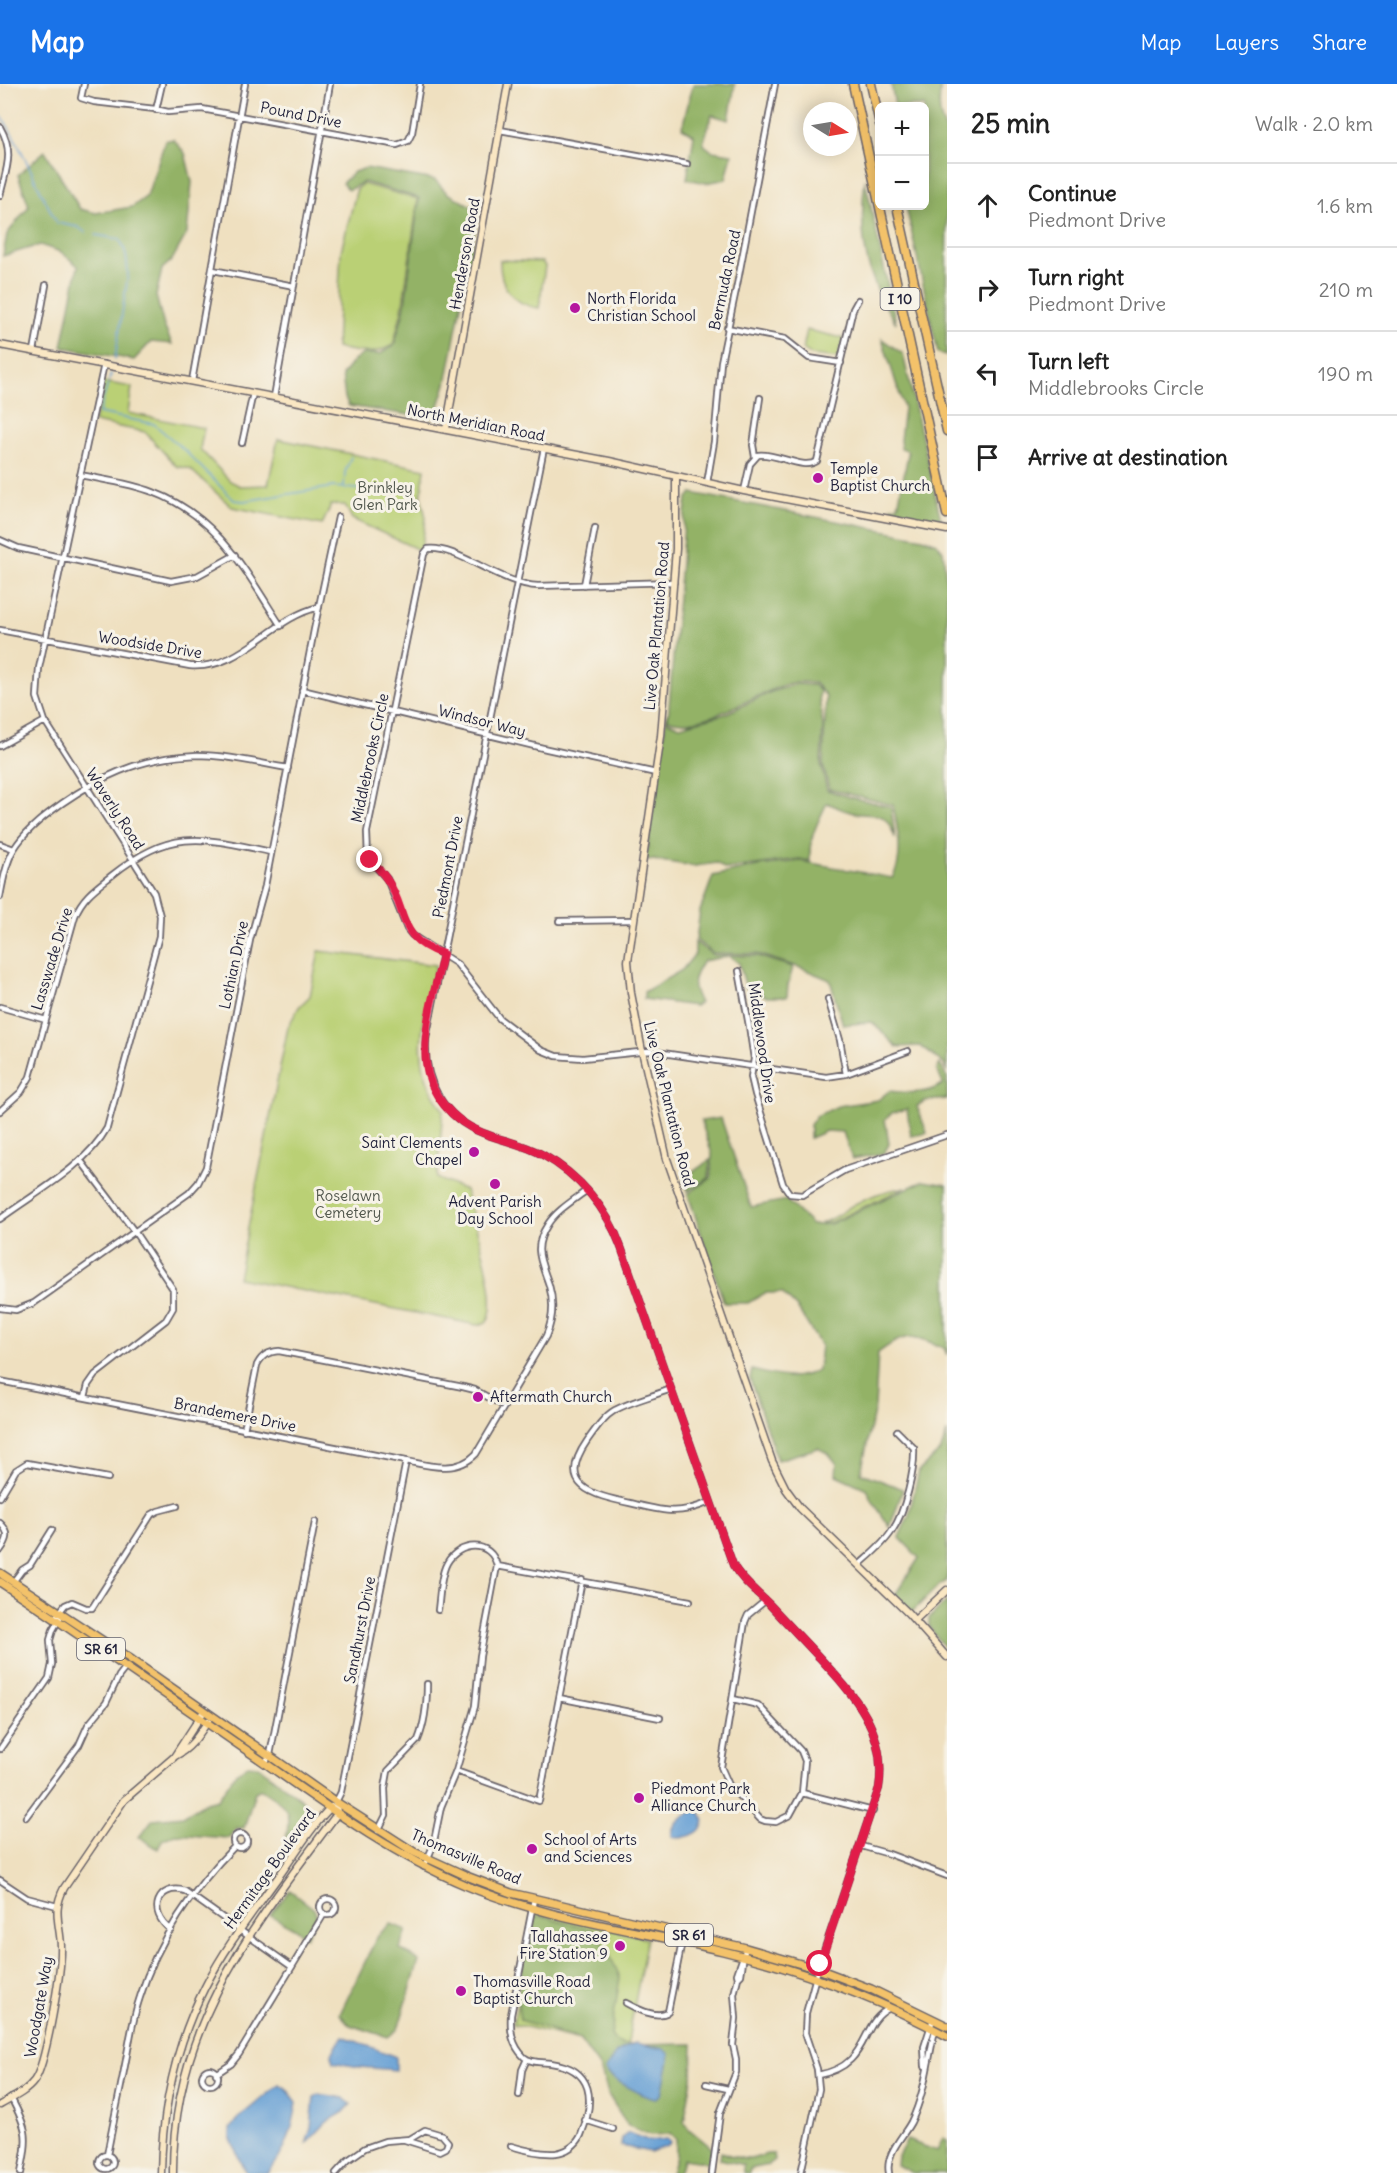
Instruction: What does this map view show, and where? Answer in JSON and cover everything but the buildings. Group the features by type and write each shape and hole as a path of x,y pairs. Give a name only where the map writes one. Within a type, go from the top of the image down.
{"highway":[{"name":"I 10","path":"853,84 947,514"},
{"path":"871,84 875,104"},
{"name":"I 10","path":"898,210 947,431"}],"main road":[{"name":"Thomasville Road","path":"0,1573 59,1616 270,1755 378,1831 428,1859 533,1903"},
{"name":"Thomasville Road","path":"0,1582 59,1616"},
{"name":"Thomasville Road","path":"129,1663 199,1718 337,1814 424,1867 466,1886 592,1917 641,1933 816,1978 890,2008 947,2036"},
{"name":"Thomasville Road","path":"592,1917 643,1924 684,1933 818,1969 879,1992 947,2026"},
{"path":"641,1933 643,1924"},
{"path":"875,2002 879,1992"}],"street":[{"name":"Pound Drive","path":"84,84 81,98 94,102 168,112 202,109 397,145 408,141 412,133 420,84"},
{"path":"156,110 162,84"},
{"path":"192,381 245,84"},
{"path":"274,397 330,84"},
{"name":"Henderson Road","path":"446,429 508,84"},
{"name":"Bermuda Road","path":"707,483 714,442 721,362 775,84"},
{"path":"0,127 6,138 9,152 0,196"},
{"path":"500,130 687,164"},
{"path":"213,270 294,286"},
{"path":"34,351 46,285"},
{"path":"744,491 750,464 755,457 762,454 807,464 817,460 853,309 858,300"},
{"path":"727,328 785,339 809,358 841,363"},
{"name":"North Meridian Road","path":"0,345 544,448 744,491 947,530"},
{"name":"Waverly Road","path":"0,1219 81,1161 97,1144 110,1121 159,936 160,916 156,899 133,858 45,722 36,689 104,364"},
{"path":"242,443 253,393"},
{"path":"755,457 753,445 760,399"},
{"name":"Piedmont Drive","path":"544,448 425,1048 429,1076 439,1097 450,1112 465,1124 481,1133 520,1144 543,1155 587,1190 605,1212 616,1233 710,1502 737,1572 844,1684 864,1712 873,1731 880,1765 879,1788 818,1969 804,2025 806,2040 818,2075"},
{"path":"80,475 152,491 183,506 209,525 235,555 281,627"},
{"name":"Live Oak Plantation Road","path":"676,476 674,582 661,736 632,920 628,970 642,1051 676,1188 772,1461 786,1489 800,1508 915,1620 947,1657"},
{"name":"Lothian Drive","path":"0,1308 16,1310 34,1303 189,1193 206,1167 250,940 265,886 338,517"},
{"path":"584,585 595,528"},
{"path":"0,540 18,548 171,580 198,576 235,555"},
{"name":"Middlebrooks Circle","path":"674,582 538,586 517,584 437,549 431,548 425,552 367,832 367,855 387,879 407,929 415,938 443,954 461,968 500,1019 541,1050 556,1056 583,1058 642,1051 669,1053 826,1077 846,1074 908,1051"},
{"name":"Woodside Drive","path":"0,630 190,666 204,666 236,656 298,615 319,607"},
{"name":"Windsor Way","path":"302,690 571,755 656,773"},
{"path":"0,746 45,722"},
{"path":"0,897 8,862 14,849 42,819 88,788 122,770 175,757 215,756 288,768"},
{"name":"Lasswade Drive","path":"0,1111 17,1096 27,1082 77,910 93,890 133,858 174,841 227,842 272,852"},
{"path":"0,844 14,849"},
{"path":"560,921 632,920"},
{"name":"Middlewood Drive","path":"739,971 749,1026 753,1066 751,1077 759,1112 787,1192 793,1195 807,1193 845,1170 947,1135"},
{"path":"828,999 840,1040 846,1074"},
{"path":"0,1007 46,1020"},
{"path":"81,1161 134,1231 173,1289 174,1299 172,1311 162,1325 90,1380 85,1397"},
{"path":"244,1430 255,1373 261,1358 266,1353 279,1351 463,1387 475,1390 504,1406 550,1327 552,1303 549,1285 538,1255 541,1237 550,1221 587,1190"},
{"name":"Brandemere Drive","path":"0,1381 449,1468 465,1463 476,1454 504,1406"},
{"path":"671,1389 615,1410 603,1419 580,1452 575,1465 576,1476 583,1488 596,1495 659,1510 679,1512 710,1502"},
{"path":"859,1565 893,1530 903,1505 912,1472 914,1448 897,1431"},
{"name":"Sandhurst Drive","path":"336,1802 341,1792 406,1461"},
{"path":"0,1497 16,1470 27,1463 108,1478"},
{"path":"0,1749 49,1678 52,1664 50,1640 65,1605 72,1602 92,1608 150,1515 177,1506"},
{"path":"266,1763 270,1755 315,1522"},
{"path":"0,1523 8,1536 0,1551"},
{"path":"13,1582 22,1570 30,1565 52,1530"},
{"path":"424,1867 441,1807 456,1771 475,1706 480,1656 497,1566 491,1554 481,1546 472,1545 460,1551 446,1564 438,1610"},
{"path":"497,1566 690,1601"},
{"path":"456,1771 539,1801 582,1580"},
{"path":"915,1620 947,1590"},
{"path":"733,1699 758,1705 801,1751 805,1761 801,1793 790,1815 776,1822 763,1820 729,1785 721,1767 745,1622 752,1610 765,1601"},
{"path":"26,1817 79,1745 88,1725 106,1703 129,1663"},
{"path":"378,1831 386,1815 384,1788 388,1772 418,1740 427,1696 427,1684"},
{"path":"559,1698 660,1718"},
{"name":"Woodgate Way","path":"0,2105 33,2082 43,2061 61,1967 57,1906 59,1896 70,1876 120,1806 174,1756 204,1711"},
{"name":"Woodgate Way","path":"174,1756 186,1751 212,1716"},
{"path":"801,1793 873,1811"},
{"name":"Hermitage Boulevard","path":"161,2173 165,2115 173,2075 182,2043 205,1988 240,1931 329,1808 336,1802"},
{"name":"Hermitage Boulevard","path":"173,2173 179,2107 190,2057 214,1997 248,1936 337,1814 336,1802"},
{"path":"107,2155 139,1999 156,1957 192,1898 215,1867 235,1846"},
{"path":"861,1846 947,1876"},
{"path":"0,1881 27,1898 57,1906"},
{"path":"171,1930 158,1917 157,1907 161,1897 172,1890 179,1889 292,1967"},
{"path":"511,2146 551,2153 570,2149 578,2141 585,2120 589,2092 582,2077 566,2066 527,2059 516,2047 510,2032 511,2016 533,1903"},
{"path":"216,2074 231,2064 239,2054 324,1914"},
{"path":"626,2003 638,2010 661,2014 668,2012 684,1933"},
{"path":"712,2173 720,2113 735,2075 733,2045 736,2018 735,1994 737,1974 746,1948"},
{"path":"875,2002 877,2016"},
{"path":"801,2173 818,2097 818,2075 833,2071 853,2058 862,2046 877,2016 890,2008"},
{"path":"889,2173 891,2155 917,2108 925,2069 923,2058 936,2020"},
{"path":"519,2095 522,2070 527,2059"},
{"path":"706,2084 728,2088"},
{"path":"11,2098 24,2121 27,2134 21,2173"},
{"path":"585,2120 613,2129"},
{"path":"336,2173 348,2160 365,2148 385,2141 405,2140 416,2136 421,2131 428,2130 442,2135 448,2142 446,2148 440,2151 405,2140"}],"green space":[{"path":"693,84 735,84 729,120 712,115 703,144 712,151 732,154 726,179 706,183 687,179 694,135 682,128"},
{"path":"891,84 941,84 940,115 947,131 946,355 938,353 907,210 929,210 929,102 894,102"},
{"path":"173,139 185,153 192,182 187,233 172,260 162,269 156,296 164,326 172,344 151,342 134,360 62,347 78,266 61,252 40,245 3,256 7,234 29,206 18,175 45,151 80,209 96,213 132,207 147,196 165,141"},
{"path":"366,168 435,180 447,193 479,210 446,384 437,412 430,418 349,406 345,398 342,375 353,361 363,354 380,354 394,346 404,310 419,198 364,182 348,190 342,183 354,172"},
{"path":"865,180 896,323 877,290 866,255 863,219"},
{"path":"363,184 418,199 402,311 393,345 372,352 336,348 341,251 357,188"},
{"path":"500,260 542,262 545,266 539,308 522,303 509,293 502,278"},
{"path":"807,330 843,338 838,358 812,355 803,349"},
{"path":"882,339 903,354 941,520 891,511 892,507 898,506 908,454 907,450 901,448 900,440 904,408"},
{"name":"Brinkley Glen Park","path":"103,382 132,387 128,413 204,428 200,449 230,481 240,486 268,485 278,439 425,469 421,496 426,518 421,551 352,519 345,505 331,505 322,525 232,507 190,469 176,466 145,432 94,422"},
{"path":"692,493 923,538 937,543 943,551 947,587 947,1072 944,1064 920,1046 897,1047 872,1022 843,1025 830,980 757,954 713,953 696,940 700,911 713,876 758,866 800,861 892,878 899,852 893,805 829,789 823,765 826,696 815,683 798,682 782,686 698,720 682,722 668,719 685,513 687,499"},
{"path":"797,684 814,685 820,691 823,726 821,764 827,790 891,807 895,838 883,817 850,812 827,803 812,838 810,861 799,859 725,869 717,863 695,866 646,859 667,713 667,721 680,726 725,714 771,692"},
{"path":"695,942 713,955 757,956 793,967 787,997 767,997 746,988 739,963 729,956 703,961 696,972 694,981 700,1003 695,1006 644,999 644,992 682,970 695,954"},
{"name":"Roselawn Cemetery","path":"319,951 436,965 423,1022 422,1056 425,1074 443,1110 437,1178 465,1190 489,1278 491,1312 486,1322 477,1325 238,1278 288,1027 299,1007 310,996"},
{"path":"940,1064 947,1078 947,1099 925,1101 917,1106 927,1133 911,1136 907,1109 892,1113 885,1119 889,1144 884,1153 852,1159 843,1132 826,1131 810,1138 810,1125 816,1116 838,1106 878,1100 889,1091 910,1093 937,1088 943,1084 937,1070"},
{"path":"721,1118 751,1207 786,1200 812,1225 830,1224 923,1181 947,1185 947,1355 944,1348 910,1337 896,1341 878,1353 875,1407 861,1473 903,1489 890,1527 867,1489 836,1475 837,1464 829,1454 818,1448 777,1460 750,1379 752,1370 785,1377 809,1374 818,1370 821,1346 798,1309 782,1293 765,1293 748,1303 724,1303 688,1194 711,1178 712,1154 701,1121"},
{"path":"710,1160 709,1178 688,1191 684,1178"},
{"path":"906,1187 829,1223 821,1223 867,1198"},
{"path":"947,1432 947,1581 939,1585 912,1612 895,1595 919,1558 899,1537 909,1515 919,1471 941,1450"},
{"path":"947,1601 947,1650 929,1627 929,1618"},
{"path":"248,1765 258,1766 307,1806 307,1822 295,1844 286,1839 288,1821 285,1809 276,1799 261,1789 255,1792 244,1828 237,1828 228,1838 175,1834 162,1840 158,1849 139,1837 153,1819 183,1816 206,1802 218,1799 235,1774"},
{"path":"290,1890 314,1909 317,1916 306,1937 270,1915"},
{"path":"535,1911 647,1938 626,2051 513,2024"},
{"path":"543,1916 595,1930 605,1945 620,1977 611,2035 615,2041 623,2045 693,2044 692,2079 684,2122 713,2149 710,2163 683,2159 679,2173 671,2173 676,2156 676,2139 669,2134 651,2135 628,2126 609,2096 600,2068 579,2039 520,2020 518,1994 522,1968 535,1917"},
{"path":"391,1924 407,1930 400,1949 419,1961 398,2029 388,2037 350,2025 340,2014 378,1935"},
{"path":"943,2137 947,2140 947,2173 912,2173 897,2165 898,2156 907,2140 937,2151"},
{"path":"721,2152 747,2159 774,2154 775,2160 768,2165 750,2169 749,2173 743,2173 743,2165 720,2159"}],"water":[{"path":"696,1811 701,1813 703,1819 700,1829 690,1836 672,1837 676,1823 687,1814"},
{"path":"343,2036 396,2057 396,2070 333,2062 331,2055"},
{"path":"635,2043 664,2049 670,2054 662,2094 655,2099 628,2087 605,2070 616,2053"},
{"path":"279,2084 286,2088 297,2102 288,2140 280,2157 268,2173 247,2173 230,2137 230,2129 237,2119"},
{"path":"318,2094 343,2098 351,2104 344,2112 327,2122 306,2144 311,2128 314,2097"},
{"path":"628,2133 650,2141 667,2139 670,2142 668,2146 650,2152 621,2146 622,2138"}],"waterway":[{"path":"0,114 16,140 57,223 78,227 86,233"},
{"path":"96,235 119,239 124,247 127,261 128,275 115,359"},
{"path":"111,374 99,413 154,424 182,448 234,500 244,501 333,487 381,491"},
{"path":"344,487 345,472 351,457"}],"place":[{"name":"North Florida Christian School","path":"575,308"},
{"name":"Temple Baptist Church","path":"818,478"},
{"name":"Saint Clements Chapel","path":"474,1152"},
{"name":"Advent Parish Day School","path":"495,1184"},
{"name":"Aftermath Church","path":"478,1397"},
{"name":"Piedmont Park Alliance Church","path":"639,1798"},
{"name":"School of Arts and Sciences","path":"532,1849"},
{"name":"Tallahassee Fire Station 9","path":"620,1946"},
{"name":"Thomasville Road Baptist Church","path":"461,1991"}],"route":[{"path":"370,860 387,879 407,929 415,938 443,954 425,1048 426,1067 434,1089 450,1112 472,1128 490,1136 520,1144 553,1161 575,1178 605,1212 616,1233 733,1565 740,1576 844,1684 864,1712 873,1731 881,1774 879,1788 820,1964"}]}
